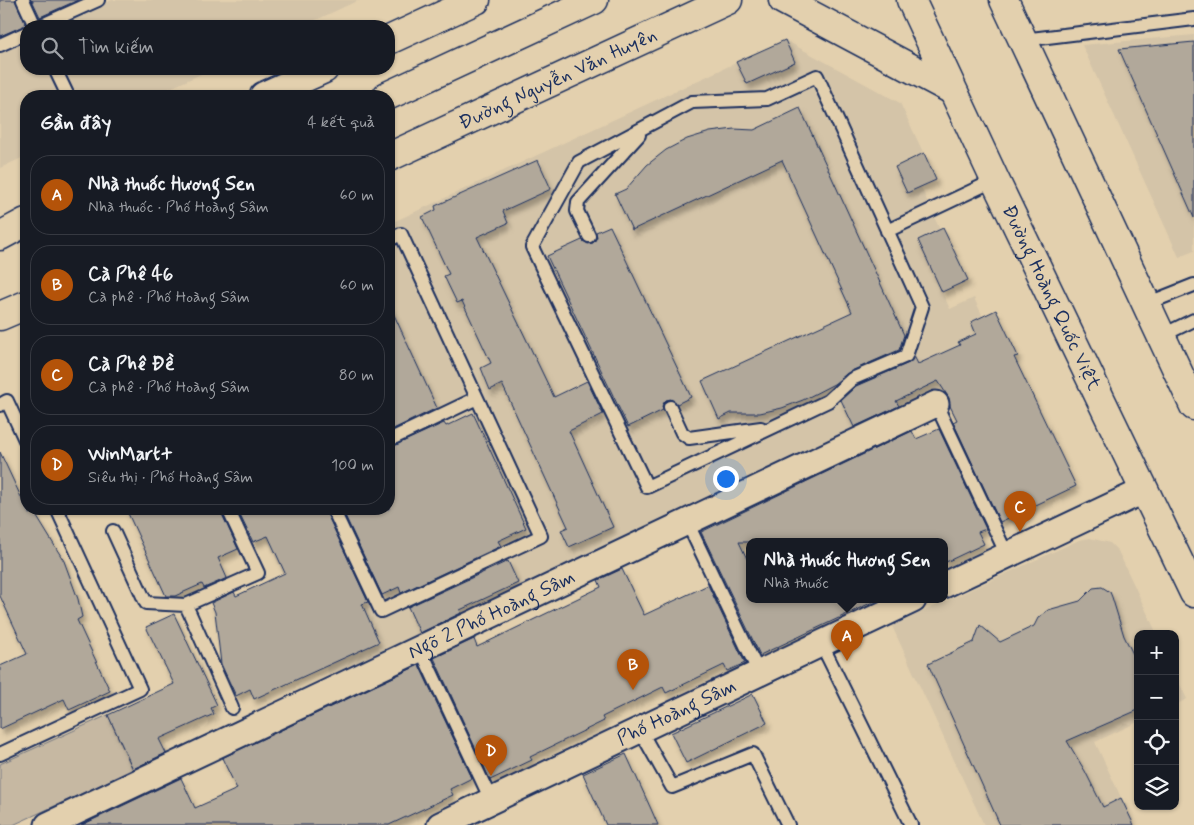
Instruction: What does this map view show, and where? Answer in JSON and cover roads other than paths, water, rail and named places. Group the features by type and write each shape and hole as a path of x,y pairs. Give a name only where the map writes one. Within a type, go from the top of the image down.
{"main road":[{"path":"395,37 476,0"},
{"path":"395,92 594,0"},
{"path":"686,19 704,0"},
{"name":"Đường Nguyễn Văn Huyên","path":"395,154 728,0"},
{"path":"783,0 952,90"},
{"name":"Đường Hoàng Quốc Việt","path":"911,0 952,90 1194,593"},
{"path":"1004,0 1194,406"},
{"path":"1021,36 1027,0"},
{"path":"277,90 311,75"},
{"path":"0,316 20,308"}],"street":[{"name":"Ngõ 2 Phố Hoàng Sâm","path":"48,825 81,818 420,648 936,404"},
{"path":"948,583 1145,490"},
{"name":"Phố Hoàng Sâm","path":"440,825 907,603"}],"lane":[{"path":"23,0 32,20"},
{"path":"53,20 98,0"},
{"path":"1021,36 1194,19"},
{"path":"0,45 20,36"},
{"path":"58,75 65,90"},
{"path":"817,76 922,307 906,356 852,379 828,401 647,487 532,247 579,162 646,126 692,102 766,99 817,76"},
{"path":"589,236 577,211 578,202 646,126"},
{"path":"888,230 995,180"},
{"path":"336,515 381,611 541,536 401,234 395,237"},
{"path":"1146,304 1194,285"},
{"path":"1161,336 1194,320"},
{"path":"395,437 477,398"},
{"path":"0,405 7,401 20,429"},
{"path":"936,404 1007,555"},
{"path":"670,407 682,433 689,438 775,426"},
{"path":"0,754 140,689 60,515"},
{"path":"113,531 146,603 186,606 258,573 231,515"},
{"path":"687,522 759,673"},
{"path":"186,606 232,708"},
{"path":"821,643 911,825"},
{"path":"420,648 491,800"},
{"path":"640,730 672,787 753,754 788,825"}],"place":[{"name":"Cà Phê Đề","path":"1020,532"},
{"name":"Nhà thuốc Hương Sen","path":"847,661"},
{"name":"Cà Phê 46","path":"633,690"},
{"name":"WinMart+","path":"491,776"}]}
